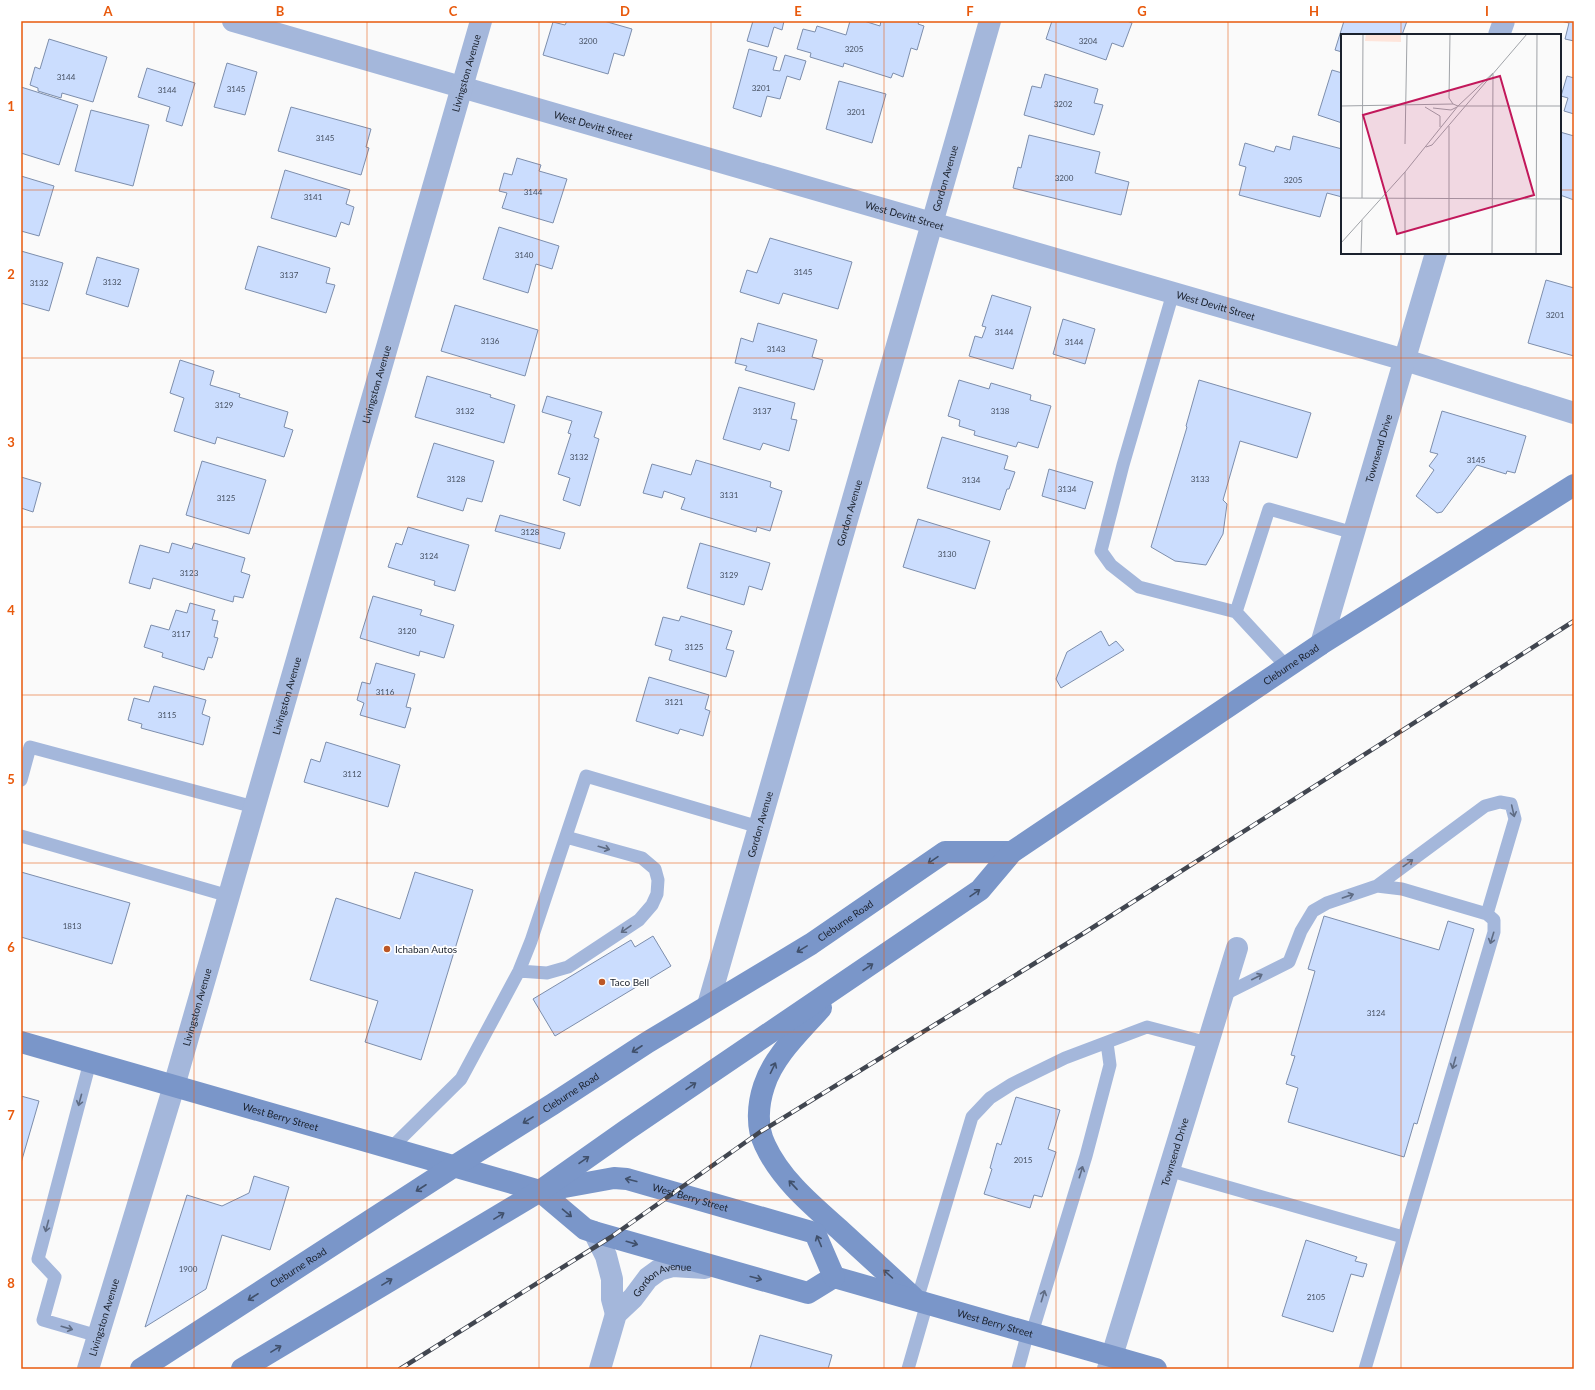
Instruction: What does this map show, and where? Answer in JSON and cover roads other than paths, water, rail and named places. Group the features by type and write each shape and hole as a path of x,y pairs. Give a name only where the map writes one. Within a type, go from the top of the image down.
{"main road":[{"name":"Cleburne Road","path":"242,1369 540,1191 628,1129 980,890 1012,852 1321,644 1574,485"},
{"name":"Cleburne Road","path":"141,1369 648,1042 811,944 945,852 1012,852"},
{"path":"840,986 777,1059 764,1085 759,1109 760,1132 764,1144 782,1174 813,1206 922,1302"},
{"name":"West Berry Street","path":"21,1042 540,1191 585,1229 718,1268 808,1293 834,1277 1030,1333 1110,1363 1156,1369"},
{"name":"West Berry Street","path":"540,1191 614,1178 627,1179 815,1233 834,1277"}],"street":[{"name":"West Devitt Street","path":"233,21 1405,360 1574,413"},
{"name":"Livingston Avenue","path":"88,1369 174,1086 481,21"},
{"name":"Gordon Avenue","path":"708,1005 990,21"},
{"path":"1500,34 1504,21"},
{"name":"Townsend Drive","path":"1321,644 1436,254"},
{"name":"Townsend Drive","path":"1110,1363 1237,948"},
{"path":"594,1232 606,1256 612,1279 612,1299 616,1314 600,1369"},
{"name":"Gordon Avenue","path":"616,1314 633,1298 648,1278 659,1270 673,1266 718,1268"}],"lane":[{"path":"1173,293 1123,465 1101,551 1111,565 1139,587 1236,612 1287,667"},
{"path":"1236,612 1270,508 1354,533"},
{"path":"21,780 30,746 254,807"},
{"path":"390,1149 461,1079 519,971 586,776 759,827"},
{"path":"1222,995 1289,962 1301,931 1313,911 1327,903 1376,886 1485,806 1500,802 1511,804 1515,819 1487,914"},
{"path":"21,836 229,896"},
{"path":"519,971 547,973 568,967 639,920 652,905 657,894 658,880 655,869 642,858 566,837"},
{"path":"1365,1369 1494,932 1494,920 1487,914 1402,889 1376,886"},
{"path":"908,1369 922,1302 972,1117 990,1098 1012,1084 1065,1058 1147,1027 1208,1043"},
{"path":"1018,1369 1086,1156 1110,1065 1107,1043"},
{"path":"90,1062 38,1259 55,1277 43,1320 98,1336"},
{"path":"1168,1170 1403,1237"}],"railway":[{"path":"400,1369 611,1237 760,1132 1084,933 1574,621"}],"place":[{"name":"Ichaban Autos","path":"387,949"},
{"name":"Taco Bell","path":"602,982"}]}
